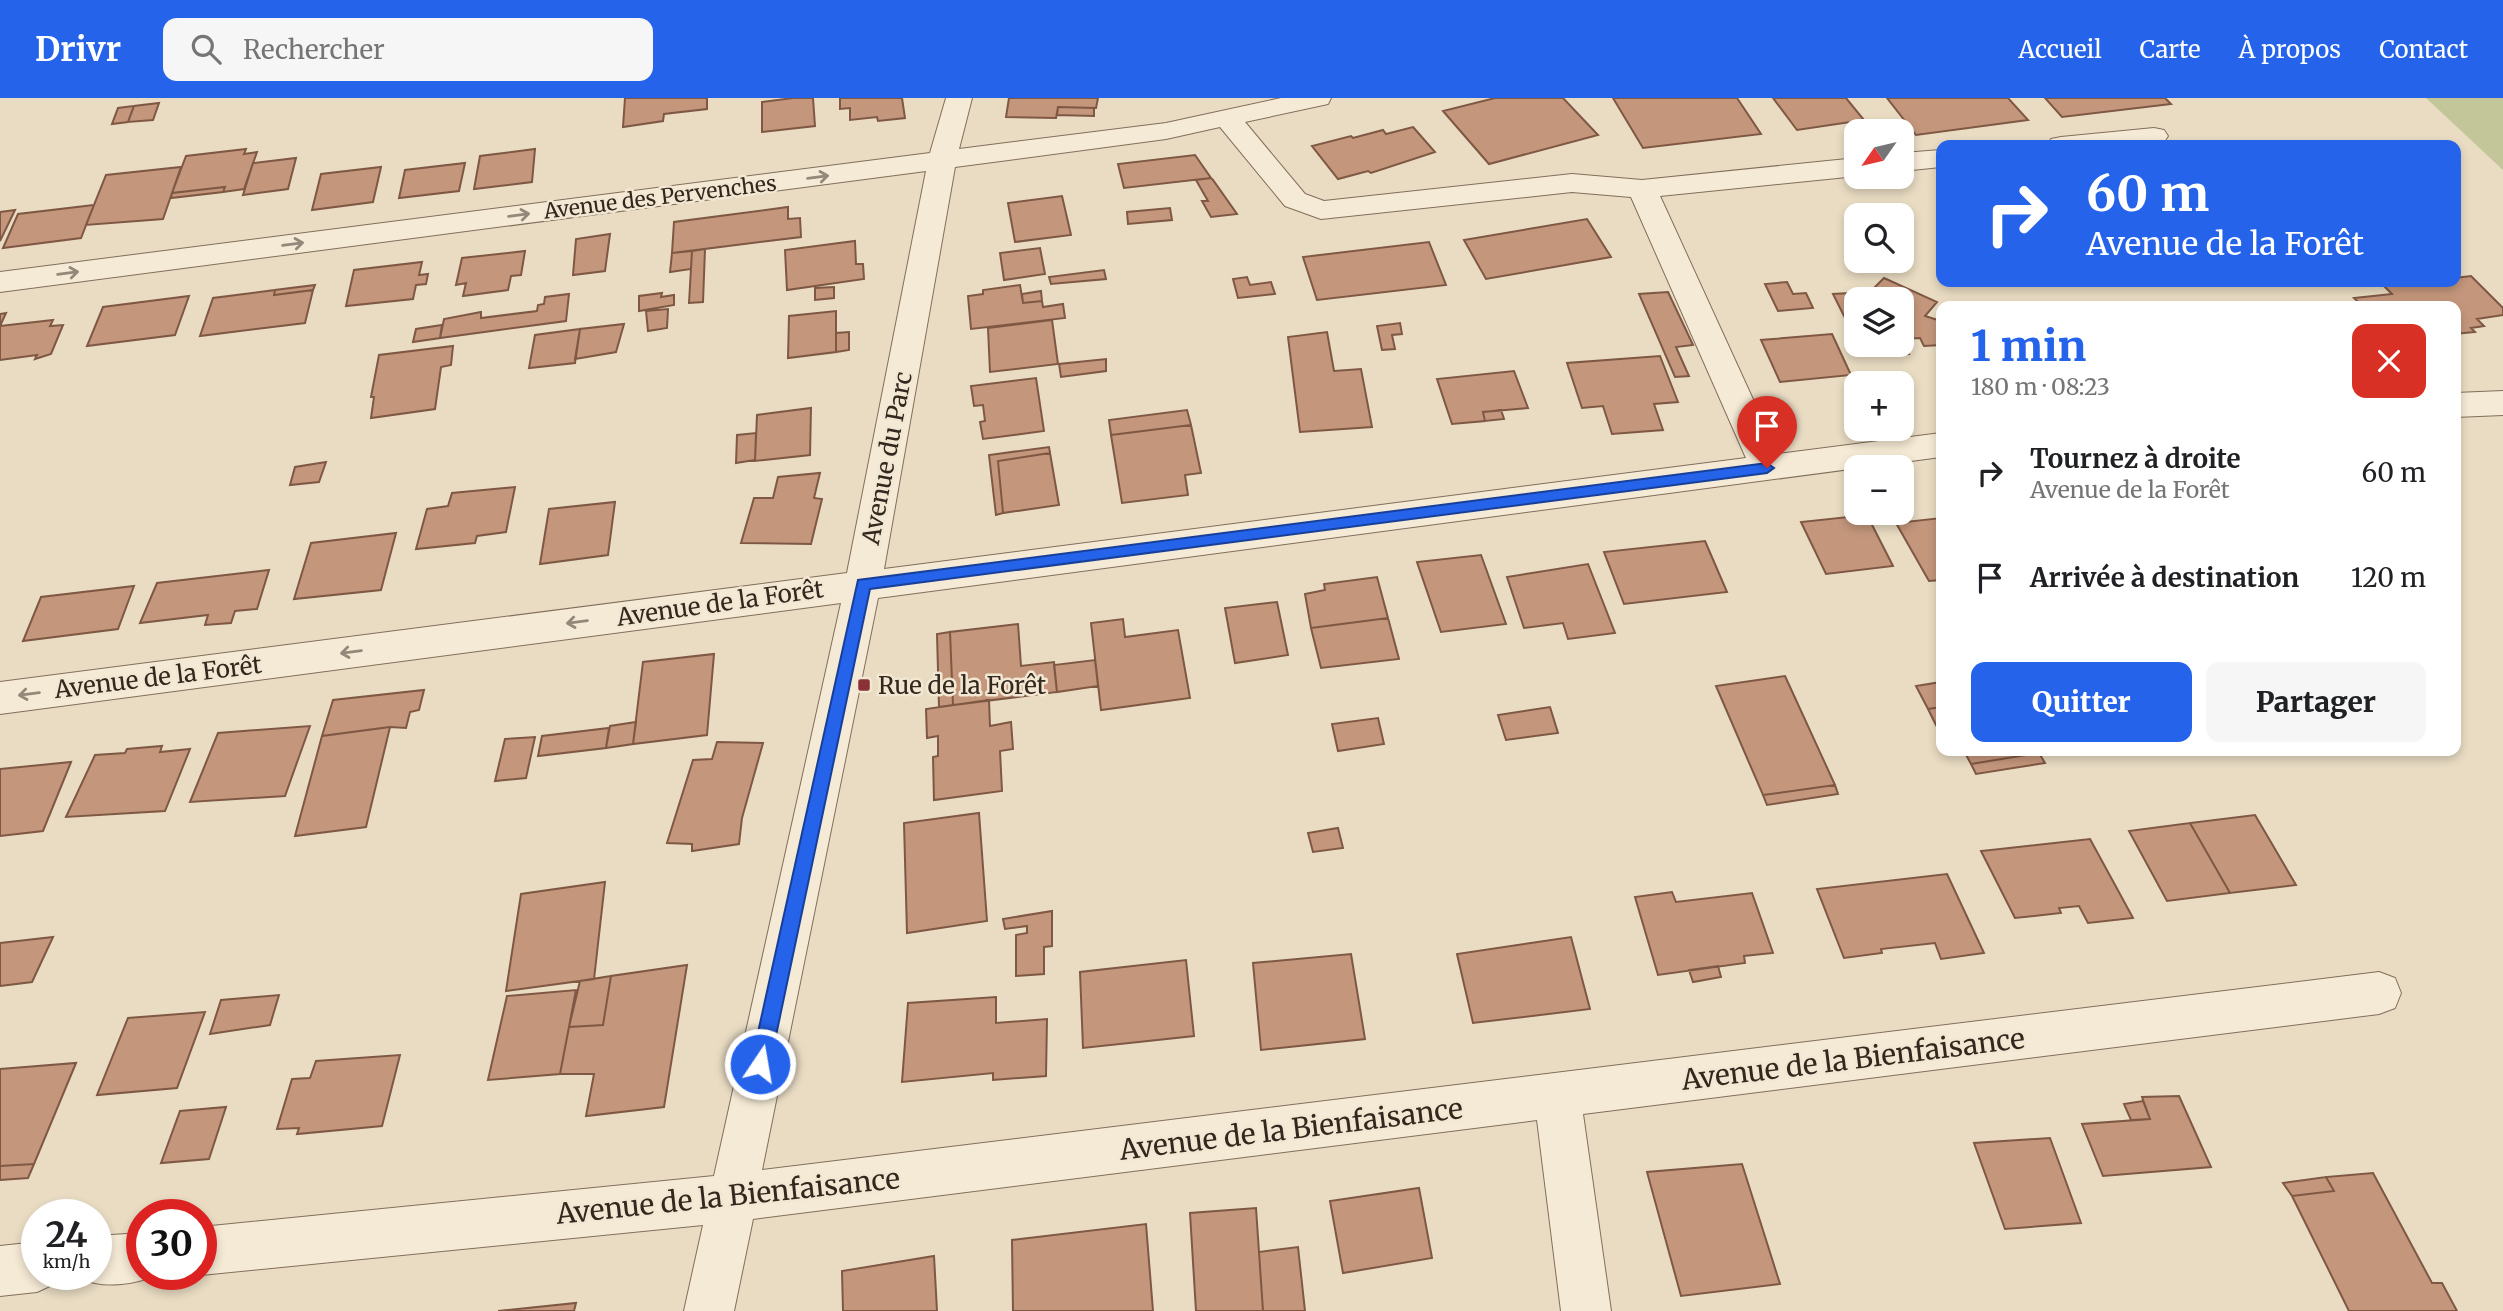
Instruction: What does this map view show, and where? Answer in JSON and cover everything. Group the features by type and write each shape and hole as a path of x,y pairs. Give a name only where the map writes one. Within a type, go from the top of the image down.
{"street":[{"name":"Avenue du Parc","path":"709,1311 863,584 942,161 959,98"},
{"name":"Avenue des Pervenches","path":"0,282 1166,131 1228,120 1318,98"},
{"path":"1228,120 1296,200 1321,210 1572,183 1642,189 1844,168"},
{"path":"2113,140 2154,136"},
{"path":"1914,161 1936,159"},
{"path":"1642,189 1767,468"},
{"path":"2461,405 2503,403"},
{"name":"Avenue de la Forêt","path":"0,698 1936,446"},
{"name":"Avenue de la Bienfaisance","path":"217,1249 732,1198 2379,993"},
{"path":"1557,1096 1586,1311"},
{"path":"0,1271 21,1269"}],"green space":[{"path":"2426,98 2503,98 2503,170"}],"building":[{"path":"625,98 707,98 707,109 664,114 663,121 623,127"},
{"path":"813,98 815,126 762,132 762,102"},
{"path":"840,98 902,98 905,118 850,120 850,108 840,109"},
{"path":"1009,98 1098,98 1096,108 1058,107 1056,118 1006,117"},
{"path":"1495,98 1563,98 1598,135 1489,164 1443,111"},
{"path":"1613,98 1737,98 1761,134 1643,148"},
{"path":"1773,98 1846,98 1863,119 1844,119 1844,123 1797,130"},
{"path":"1887,98 2008,98 2028,120 1916,135 1914,119 1903,119"},
{"path":"2045,98 2165,98 2171,104 2062,117"},
{"path":"159,103 153,120 128,122 134,106"},
{"path":"134,106 128,122 112,124 118,108"},
{"path":"1058,107 1094,108 1094,116 1057,115"},
{"path":"1413,127 1435,152 1371,173 1368,171 1338,179 1312,146 1351,136 1353,138 1383,130 1386,134"},
{"path":"246,149 244,154 257,152 244,189 223,192 225,187 172,193 186,156"},
{"path":"535,149 532,182 474,189 480,156"},
{"path":"1195,155 1211,178 1124,188 1118,164"},
{"path":"296,158 288,189 243,195 253,163"},
{"path":"465,163 459,191 399,198 405,170"},
{"path":"181,167 163,219 86,225 106,175"},
{"path":"381,167 373,202 312,210 321,174"},
{"path":"1211,178 1237,214 1211,217 1202,201 1208,201 1196,180"},
{"path":"225,187 223,192 171,198 172,193"},
{"path":"1062,196 1071,235 1015,242 1008,203"},
{"path":"94,205 81,238 3,248 18,214"},
{"path":"788,207 788,219 800,218 801,237 672,253 674,222"},
{"path":"1170,208 1172,220 1128,224 1127,212"},
{"path":"15,210 0,241 0,212"},
{"path":"1587,219 1611,257 1486,279 1464,240"},
{"path":"610,234 605,271 573,275 576,239"},
{"path":"855,241 856,264 863,264 864,279 787,290 785,250"},
{"path":"1429,242 1446,285 1317,300 1303,257"},
{"path":"1040,248 1045,274 1004,280 1000,253"},
{"path":"705,249 703,302 689,303 692,251"},
{"path":"525,251 521,275 511,276 508,290 463,296 466,283 456,285 462,258"},
{"path":"692,251 691,269 670,272 672,253"},
{"path":"422,262 419,275 428,274 426,284 416,285 413,299 346,306 354,270"},
{"path":"1104,270 1106,279 1051,284 1049,277"},
{"path":"2471,276 2503,308 2503,315 2477,319 2484,326 2471,328 2475,332 2461,333 2461,301 2357,301 2354,298 2392,294 2385,287 2461,287 2461,277"},
{"path":"1247,277 1250,285 1271,282 1275,294 1238,298 1233,279"},
{"path":"1884,278 1904,287 1875,287"},
{"path":"1787,282 1793,294 1806,293 1813,308 1778,311 1765,284"},
{"path":"315,285 313,290 274,295 275,290"},
{"path":"1020,285 1023,303 1042,301 1043,307 1063,304 1065,318 971,329 968,296 983,294 983,290"},
{"path":"834,287 834,298 815,300 815,288"},
{"path":"275,290 274,295 313,290 305,323 200,336 213,298"},
{"path":"1041,291 1042,301 1023,303 1022,294"},
{"path":"1668,292 1693,345 1676,347 1689,376 1675,377 1639,294"},
{"path":"1914,292 1936,302 1925,316 1936,319 1936,345 1924,346 1920,338 1914,338"},
{"path":"662,293 661,297 674,295 674,305 639,311 639,296"},
{"path":"1844,293 1844,316 1833,294"},
{"path":"569,294 566,321 440,338 444,319 481,312 481,318 537,311 538,305 544,304 545,297"},
{"path":"189,296 175,335 87,346 103,307"},
{"path":"668,309 667,328 648,331 646,311"},
{"path":"836,311 836,352 788,358 789,316"},
{"path":"6,313 0,326 0,314"},
{"path":"53,320 50,326 63,325 51,354 35,359 37,355 0,360 0,326"},
{"path":"1052,320 1058,364 990,372 988,328"},
{"path":"1400,323 1402,334 1392,335 1395,349 1382,350 1377,326"},
{"path":"624,324 616,352 575,359 580,329"},
{"path":"442,325 440,338 413,342 416,329"},
{"path":"580,329 575,363 529,368 535,335"},
{"path":"849,332 849,350 836,352 836,333"},
{"path":"1327,332 1334,371 1361,369 1372,427 1300,432 1288,337"},
{"path":"1832,334 1849,371 1844,371 1844,376 1780,382 1761,340"},
{"path":"453,346 451,365 441,367 435,409 371,418 374,397 371,397 379,355"},
{"path":"1660,356 1678,402 1654,404 1663,430 1612,434 1603,406 1582,408 1567,363"},
{"path":"1106,359 1106,371 1061,377 1059,364"},
{"path":"1514,371 1528,408 1483,412 1485,421 1452,424 1437,379"},
{"path":"1036,378 1044,431 983,439 980,422 985,421 983,405 974,406 971,386"},
{"path":"811,408 810,455 755,461 757,415"},
{"path":"1187,410 1191,425 1111,435 1109,420"},
{"path":"1501,410 1504,419 1485,421 1483,412"},
{"path":"1191,425 1201,473 1185,475 1188,495 1122,503 1111,435"},
{"path":"756,433 755,460 736,463 737,435"},
{"path":"1049,447 1050,453 998,461 1003,513 996,515 989,455"},
{"path":"1050,453 1059,505 1003,513 998,461"},
{"path":"326,462 319,482 290,485 295,467"},
{"path":"820,473 814,498 822,499 811,544 741,543 754,498 773,498 778,477"},
{"path":"515,487 506,532 477,536 475,543 416,549 427,509 448,506 452,493"},
{"path":"615,502 608,555 540,564 549,509"},
{"path":"1844,517 1844,525 1872,525 1893,566 1826,574 1801,522"},
{"path":"1936,519 1936,580 1929,581 1897,525 1914,525 1914,521"},
{"path":"396,533 381,590 294,599 311,543"},
{"path":"1705,541 1727,592 1624,604 1604,552"},
{"path":"1481,555 1506,624 1441,632 1417,562"},
{"path":"1588,564 1615,633 1568,639 1563,623 1524,628 1507,577"},
{"path":"269,570 257,609 235,611 231,623 205,625 208,615 140,623 157,583"},
{"path":"1377,577 1388,618 1311,628 1305,594 1325,590 1324,584"},
{"path":"134,586 118,629 23,641 41,597"},
{"path":"1277,602 1288,655 1235,663 1225,608"},
{"path":"1388,618 1399,659 1321,668 1311,628"},
{"path":"1123,619 1125,637 1178,630 1190,698 1101,710 1091,623"},
{"path":"1018,624 1021,666 1054,662 1057,692 953,705 950,632"},
{"path":"950,632 953,705 939,707 937,634"},
{"path":"714,654 707,735 633,744 643,662"},
{"path":"1095,660 1098,686 1057,692 1054,665"},
{"path":"1785,676 1835,785 1763,795 1716,686"},
{"path":"1936,683 1936,708 1928,709 1916,686"},
{"path":"424,690 419,710 410,712 406,728 390,727 322,736 333,700"},
{"path":"989,700 990,726 1011,722 1013,749 1000,751 1002,791 934,800 933,757 938,756 938,736 927,738 926,709"},
{"path":"1550,707 1558,733 1506,740 1498,715"},
{"path":"1936,708 1936,725 1928,709"},
{"path":"1378,718 1384,744 1338,751 1332,724"},
{"path":"636,722 633,744 606,748 610,726"},
{"path":"310,726 285,796 190,802 218,733"},
{"path":"390,727 366,827 295,836 322,736"},
{"path":"609,728 606,748 538,756 542,736"},
{"path":"535,737 526,778 495,781 505,739"},
{"path":"717,742 763,743 742,818 739,844 692,851 692,844 667,843 693,760 712,759"},
{"path":"162,746 160,752 190,749 165,811 66,817 95,755"},
{"path":"1967,756 2020,756 1971,764"},
{"path":"2020,756 2041,756 2045,763 1976,774 1971,764"},
{"path":"71,762 43,831 0,836 0,769"},
{"path":"1835,785 1838,794 1767,805 1763,795"},
{"path":"979,813 987,921 907,933 904,823"},
{"path":"2255,815 2296,885 2230,893 2190,823"},
{"path":"2190,823 2230,893 2167,901 2129,831"},
{"path":"1338,828 1343,848 1313,852 1308,833"},
{"path":"2090,839 2133,918 2088,923 2079,906 2059,908 2061,913 2015,918 1981,851"},
{"path":"1947,874 1984,953 1941,959 1935,943 1881,949 1882,953 1844,958 1817,889"},
{"path":"605,882 594,979 506,991 521,894"},
{"path":"1672,892 1676,902 1752,893 1773,953 1744,956 1745,963 1658,975 1635,897"},
{"path":"1052,911 1052,946 1044,947 1044,974 1016,976 1016,935 1027,933 1027,926 1005,929 1003,919"},
{"path":"53,937 32,982 0,986 0,943"},
{"path":"1571,937 1590,1009 1473,1023 1457,954"},
{"path":"1351,954 1365,1039 1261,1050 1253,963"},
{"path":"1186,960 1194,1036 1083,1048 1080,972"},
{"path":"687,965 664,1107 586,1116 594,1074 560,1074 569,1027 603,1025 611,976"},
{"path":"1718,966 1721,977 1693,982 1689,970"},
{"path":"611,976 603,1025 569,1027 580,981"},
{"path":"576,990 560,1074 488,1080 507,996"},
{"path":"279,995 270,1025 210,1034 221,1000"},
{"path":"996,997 996,1023 1047,1019 1046,1076 993,1080 993,1073 902,1082 908,1003"},
{"path":"205,1012 177,1088 97,1095 128,1018"},
{"path":"400,1055 382,1126 297,1134 299,1128 277,1129 292,1079 310,1078 316,1061"},
{"path":"76,1063 34,1164 0,1166 0,1069"},
{"path":"2179,1096 2211,1167 2103,1176 2082,1124 2150,1119 2142,1097"},
{"path":"2143,1101 2150,1119 2131,1120 2124,1104"},
{"path":"226,1107 209,1159 161,1163 180,1111"},
{"path":"2050,1138 2081,1223 2005,1229 1974,1143"},
{"path":"34,1164 28,1178 0,1180 0,1166"},
{"path":"1742,1164 1780,1284 1681,1296 1647,1172"},
{"path":"2373,1173 2432,1283 2442,1283 2457,1311 2349,1311 2292,1196 2334,1191 2326,1177"},
{"path":"2326,1177 2334,1191 2292,1196 2283,1183"},
{"path":"1419,1188 1432,1258 1343,1273 1330,1201"},
{"path":"1256,1208 1263,1311 1196,1311 1190,1213"},
{"path":"1146,1224 1153,1311 1013,1311 1012,1240"},
{"path":"1298,1247 1305,1311 1263,1311 1259,1252"},
{"path":"934,1256 937,1311 843,1311 842,1271"},
{"path":"576,1303 574,1311 498,1311"}],"place":[{"name":"Rue de la Forêt","path":"864,685"}],"route":[{"path":"760,1064 863,584 1767,468"}]}
